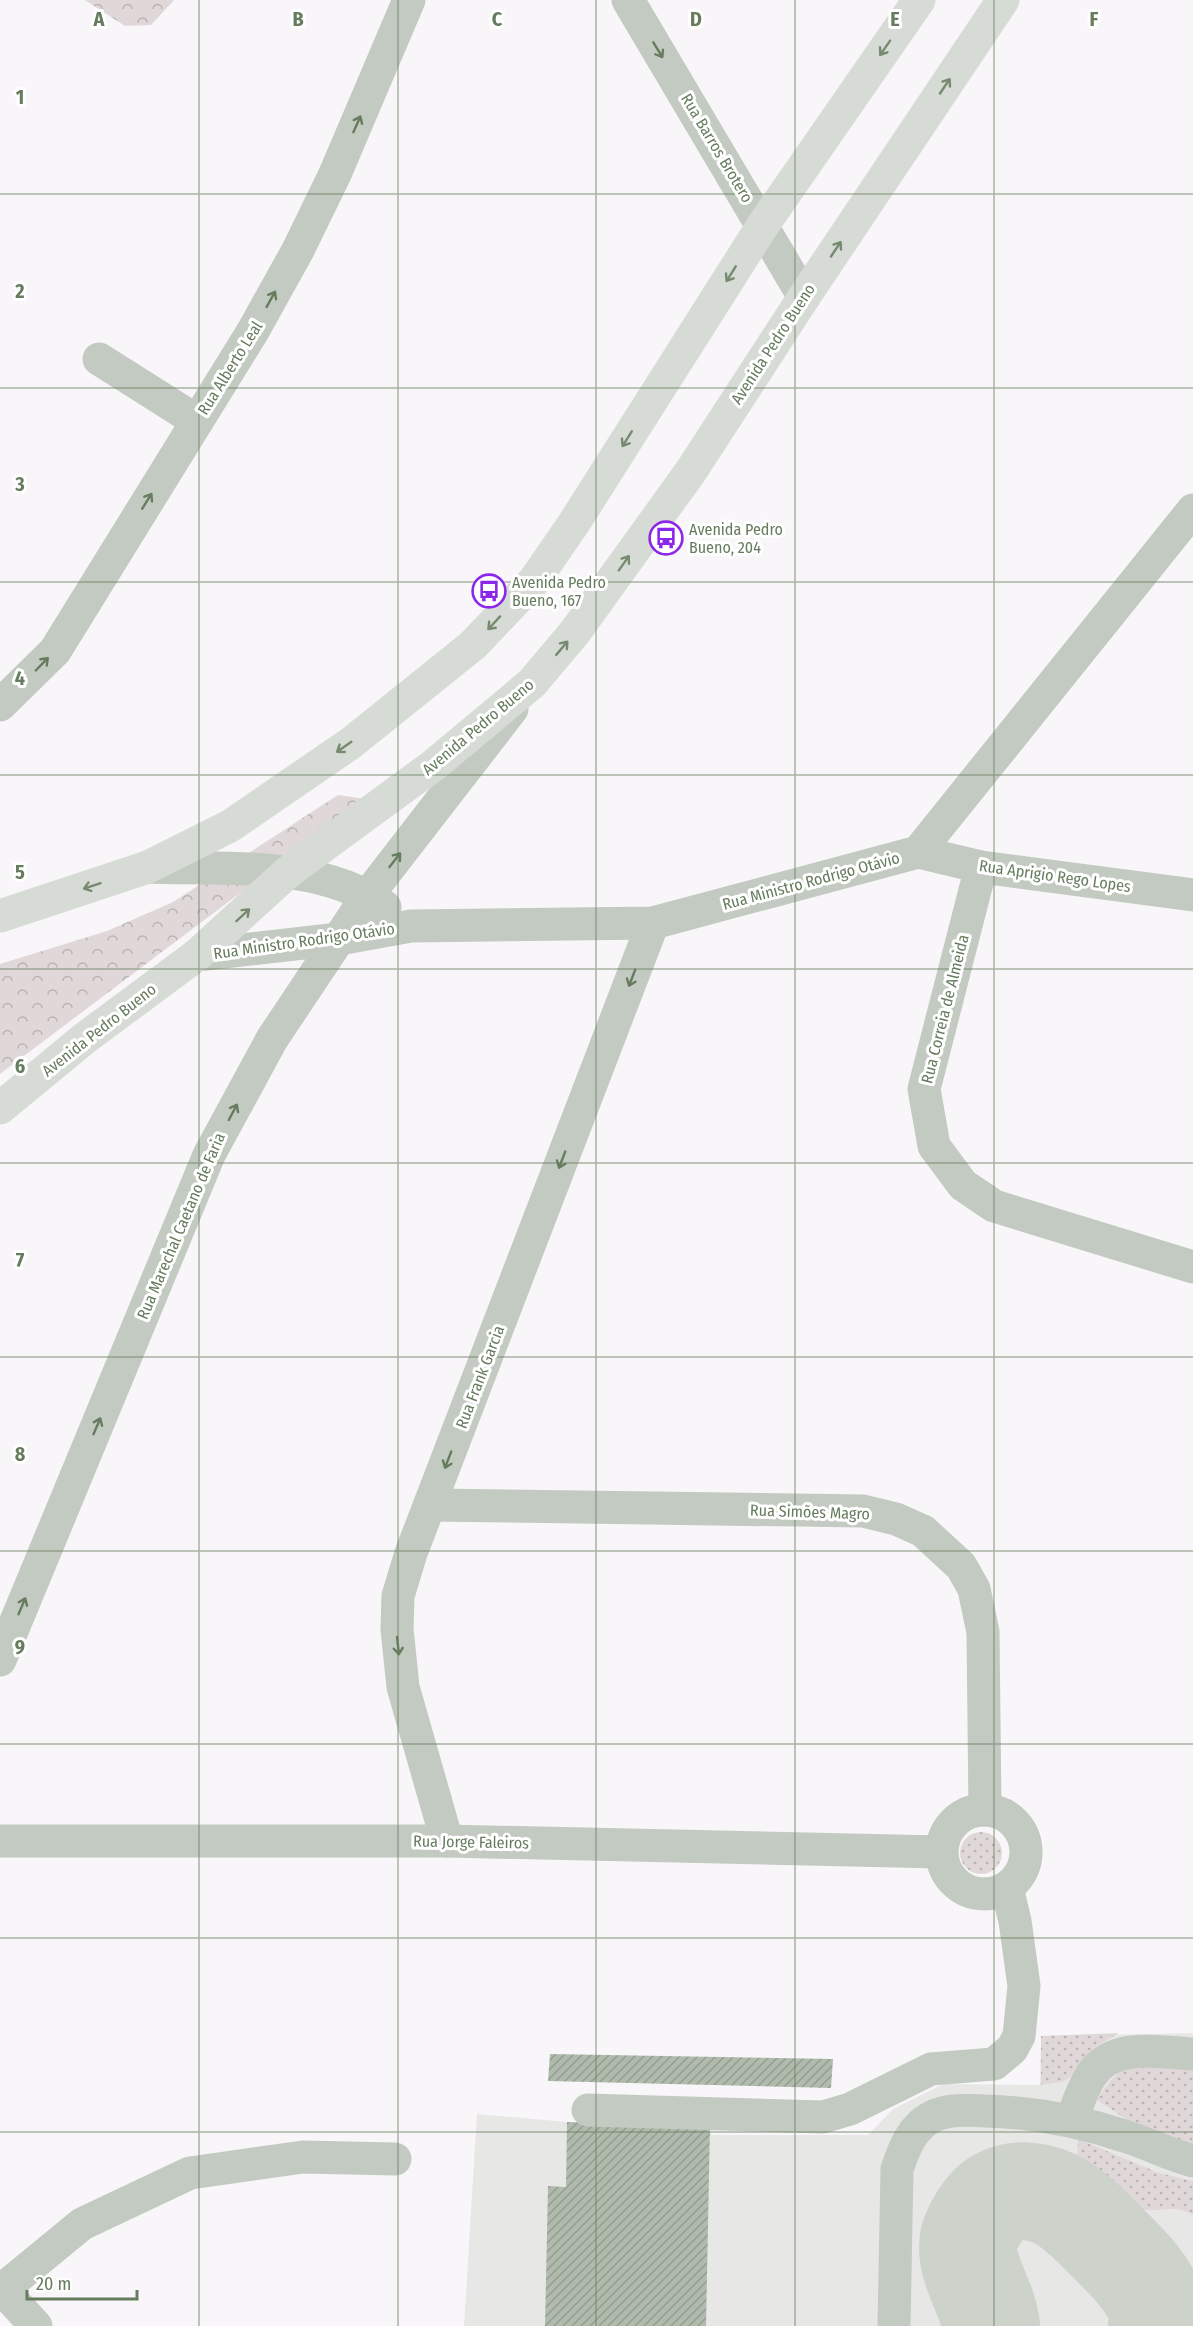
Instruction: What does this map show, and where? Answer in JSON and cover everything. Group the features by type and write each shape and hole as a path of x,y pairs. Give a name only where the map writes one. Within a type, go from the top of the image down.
{"main road":[{"path":"0,916 148,867 230,826 351,743 473,645 534,581 574,523 763,225 919,0"},
{"name":"Avenida Pedro Bueno","path":"0,1108 85,1038 197,955 288,872 434,765 532,683 575,632 691,471 804,297 1003,0"}],"street":[{"name":"Rua Alberto Leal","path":"0,705 54,651 253,331 298,250 335,174 409,0"},
{"name":"Rua Barros Brotero","path":"628,0 804,297"},
{"path":"99,359 197,421"},
{"name":"Rua Ministro Rodrigo Otávio","path":"197,955 339,939 411,926 653,923 918,852 1190,518"},
{"name":"Rua Marechal Caetano de Faria","path":"0,1660 209,1155 272,1039 368,895 532,683"},
{"name":"Rua Aprigio Rego Lopes","path":"918,852 981,867 1193,895"},
{"name":"Rua Ministro Rodrigo Otávio","path":"148,867 288,872 322,879 368,895 411,926"},
{"name":"Rua Correia de Almeida","path":"981,867 924,1089 934,1146 963,1185 994,1206 1193,1266"},
{"name":"Rua Frank Garcia","path":"447,1841 403,1687 396,1629 398,1596 411,1553 653,923"},
{"name":"Rua Simões Magro","path":"431,1505 863,1510 896,1518 923,1531 961,1566 974,1589 982,1632 985,1809"},
{"path":"985,1809 1000,1812 1013,1821 1023,1833 1026,1849 1025,1864 1018,1878 1007,1888 990,1894 972,1893 956,1884 945,1870 941,1852 943,1838 959,1816 985,1809"},
{"name":"Rua Jorge Faleiros","path":"0,1841 447,1841 941,1852"},
{"path":"588,2110 823,2116 850,2109 931,2069 994,2064 1012,2049 1019,2036 1024,1986 1016,1921 1007,1888"},
{"path":"1071,2121 1091,2075 1104,2060 1118,2054 1143,2052 1193,2054"},
{"path":"894,2326 897,2169 904,2148 913,2133 924,2122 936,2115 952,2110 1018,2112 1071,2121 1126,2136 1193,2162"},
{"path":"36,2326 2,2288 82,2224 190,2172 303,2157 395,2159"}],"shaded area":[{"path":"1193,2033 1193,2326 464,2326 477,2114 567,2122 710,2126 711,2135 868,2135 893,2109 943,2084 1040,2085 1041,2036"}],"green space":[{"path":"85,0 174,0 151,25 125,26"},
{"path":"338,795 365,799 0,1074 0,964 107,931 173,902"},
{"path":"981,1832 996,1838 1002,1853 996,1868 981,1874 966,1868 960,1853 966,1838"},
{"path":"1119,2033 1095,2047 1077,2071 1065,2081 1041,2085 1041,2036"},
{"path":"1144,2063 1193,2066 1193,2147 1132,2123 1097,2100 1107,2085 1121,2072"},
{"path":"1078,2139 1159,2173 1193,2181 1193,2215 1178,2209 1141,2210 1111,2197 1077,2173"}],"building":[{"path":"550,2054 833,2059 831,2088 548,2081"},
{"path":"567,2122 710,2126 706,2326 545,2326 548,2186 566,2187"}],"taxiway":[{"path":"991,2326 969,2260 969,2238 980,2216 993,2201 1003,2195 1026,2191 1060,2201 1120,2255 1150,2291 1158,2310 1157,2326"}],"place":[{"name":"Avenida Pedro Bueno, 204","path":"666,538"},
{"name":"Avenida Pedro Bueno, 167","path":"489,591"}]}
